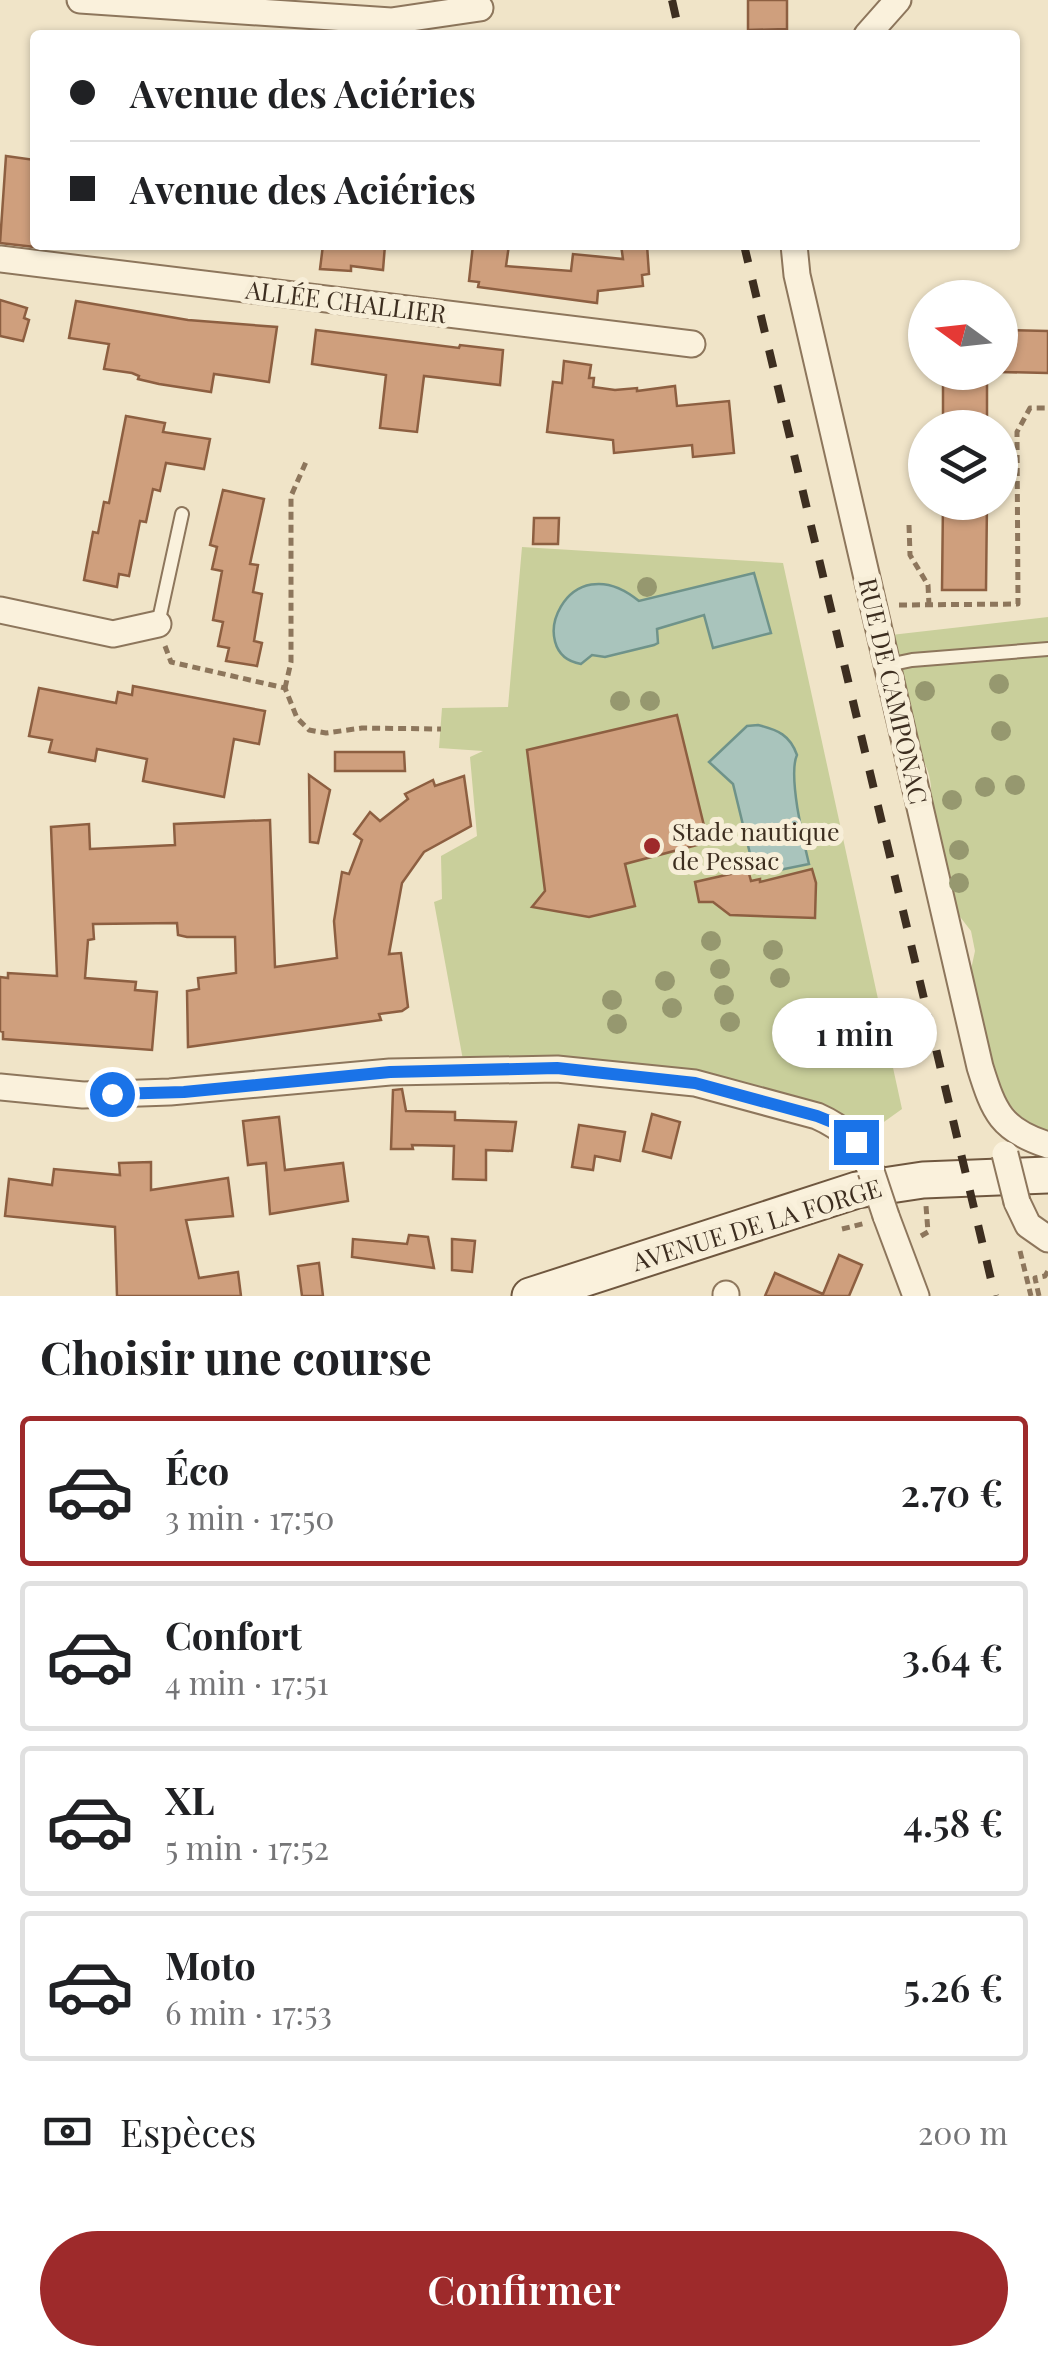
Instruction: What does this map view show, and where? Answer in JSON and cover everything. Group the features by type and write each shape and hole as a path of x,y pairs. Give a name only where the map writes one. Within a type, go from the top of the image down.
{"main road":[{"name":"AVENUE DE LA FORGE","path":"530,1296 857,1190 923,1180 1048,1175"}],"street":[{"path":"80,0 392,21 480,8"},
{"path":"871,30 898,0"},
{"name":"RUE DE CAMPONAC","path":"794,250 797,275 980,1067 1008,1142 1017,1202 1028,1226 1048,1239"},
{"name":"ALLÉE CHALLIER","path":"0,259 692,344"},
{"path":"0,610 113,634 158,624"},
{"path":"0,1087 83,1095 184,1092 390,1072 557,1068 695,1083 817,1116 832,1122 856,1142 916,1296"},
{"path":"1008,1142 1048,1145"}],"lane":[{"path":"158,624 182,514"},
{"path":"888,666 912,660 1048,649"}],"path":[{"path":"891,605 1018,604 1018,432 1030,408 1048,408"},
{"path":"306,462 291,496 290,662 286,688 297,718 310,730 326,733 362,728 440,729"},
{"path":"909,524 910,555 928,585 929,604"},
{"path":"158,624 171,662 286,688"},
{"path":"925,1203 928,1228"},
{"path":"1015,1238 1031,1296"},
{"path":"1039,1296 1035,1278 1046,1276 1047,1268"}],"green space":[{"name":"Stade nautique de Pessac","path":"522,547 783,563 902,1109 856,1142 695,1083 465,1071 434,902 442,899 441,856 477,836 470,757 483,751 439,748 442,708 508,707"},
{"path":"1048,617 1048,1134 1020,1116 1005,1099 993,1075 970,974 975,951 971,931 954,909 930,803 930,779 921,758 891,635"}],"water":[{"path":"754,573 771,633 713,648 704,615 657,629 658,643 654,645 605,657 592,655 581,664 564,656 555,642 554,624 561,607 573,592 591,585 613,586 639,601"},
{"path":"758,725 782,734 797,755 795,792 809,864 759,874 754,870 733,784 709,762 747,726"}],"building":[{"path":"748,0 787,0 787,29 748,30"},
{"path":"6,156 30,159 30,246 0,243"},
{"path":"322,250 385,250 383,270 351,266 351,271 320,269"},
{"path":"472,250 508,250 506,266 571,271 573,254 623,259 622,250 647,250 649,274 642,275 643,286 598,291 597,303 478,287 479,282 469,281"},
{"path":"0,300 27,308 24,318 29,320 23,341 0,336"},
{"path":"76,301 188,320 277,327 269,382 214,374 211,392 159,384 138,379 132,373 104,369 109,344 69,338"},
{"path":"316,330 503,350 500,385 424,376 417,432 380,428 386,375 312,364"},
{"path":"1018,330 1048,331 1048,373 1018,372"},
{"path":"564,361 591,365 589,378 594,378 593,387 637,391 675,386 677,406 729,401 734,453 693,457 692,445 614,453 613,440 547,432 553,382 562,383"},
{"path":"943,390 987,390 987,410 943,410"},
{"path":"126,416 165,423 163,432 210,439 204,469 166,463 160,491 153,489 146,522 140,521 129,576 119,574 117,587 84,580 93,532 98,533 104,502 109,503"},
{"path":"223,490 264,499 250,564 258,565 253,592 262,594 254,641 262,643 257,666 226,661 229,648 218,646 223,622 213,620 222,571 212,569 217,547 210,545"},
{"path":"534,518 559,518 558,544 533,544"},
{"path":"943,520 987,520 986,590 942,590"},
{"path":"133,686 265,711 259,744 234,739 224,797 143,781 147,759 97,749 95,761 49,752 52,740 29,736 39,688 116,703 118,692 132,695"},
{"path":"677,715 708,842 625,864 635,906 589,917 532,907 545,891 527,750"},
{"path":"335,752 404,752 405,771 335,771"},
{"path":"309,775 330,790 318,843 310,842"},
{"path":"464,776 471,826 424,852 402,883 389,954 401,953 408,1007 402,1011 379,1014 381,1020 188,1047 187,991 199,989 198,978 236,973 235,937 178,935 177,923 93,924 94,939 88,940 85,978 136,982 135,990 157,992 152,1050 3,1039 0,977 8,978 8,973 57,976 51,827 89,824 90,849 175,845 174,824 270,820 275,967 337,958 334,921 342,872 349,874 362,840 354,834 370,812 380,821 408,799 405,794 433,780 435,786"},
{"path":"812,869 816,883 815,918 730,915 713,902 699,902 695,882 748,870 751,881 760,882"},
{"path":"402,1089 406,1111 455,1112 455,1120 516,1122 512,1151 486,1150 486,1180 453,1179 454,1146 391,1149 393,1090"},
{"path":"652,1114 680,1122 671,1158 643,1151"},
{"path":"279,1117 285,1170 343,1163 348,1201 270,1214 266,1163 248,1165 243,1121"},
{"path":"579,1125 625,1132 620,1161 595,1156 593,1170 572,1167"},
{"path":"151,1162 151,1190 228,1178 233,1216 186,1220 199,1278 238,1272 241,1296 117,1296 115,1227 5,1216 9,1179 52,1185 54,1169 120,1175 119,1163"},
{"path":"409,1235 428,1237 434,1268 352,1257 353,1239 407,1244"},
{"path":"452,1239 475,1241 472,1272 452,1270"},
{"path":"839,1255 862,1265 849,1296 765,1296 775,1273 823,1294"},
{"path":"319,1263 323,1296 302,1296 298,1266"}],"railway":[{"path":"672,0 679,30"},
{"path":"745,250 995,1296"}],"place":[{"name":"Stade nautique de Pessac","path":"652,846"}],"route":[{"path":"112,1094 184,1092 390,1072 557,1068 695,1083 817,1116 832,1122 856,1142"}]}
